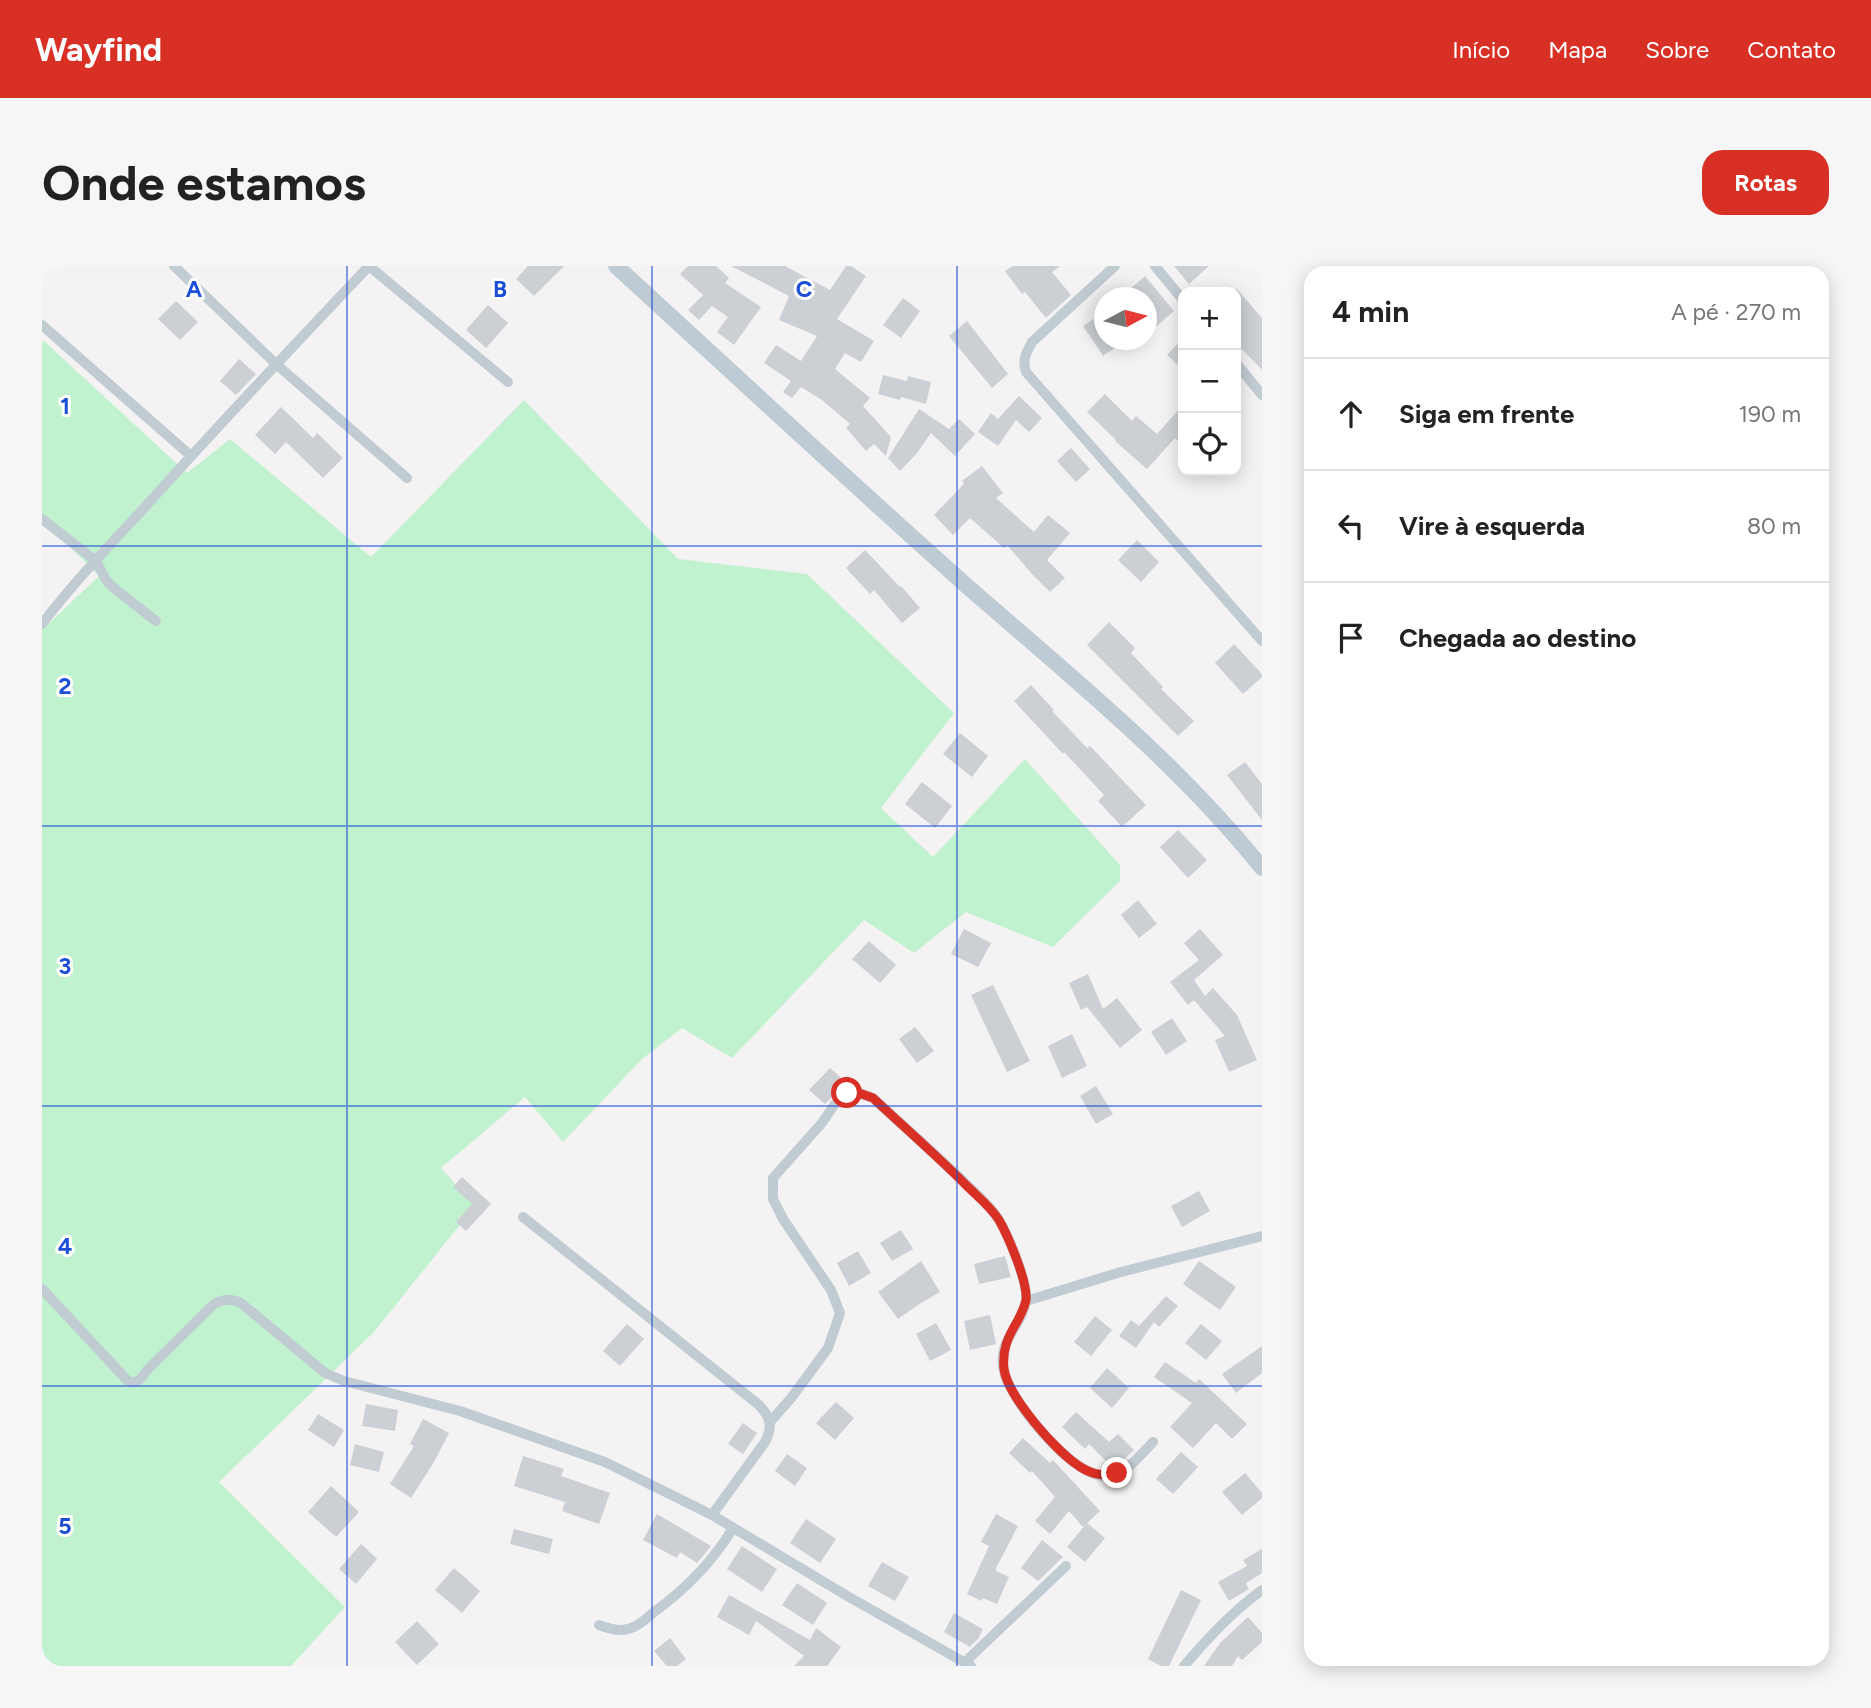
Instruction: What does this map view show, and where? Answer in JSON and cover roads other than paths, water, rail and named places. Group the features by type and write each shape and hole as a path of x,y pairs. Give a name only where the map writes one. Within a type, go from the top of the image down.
{"main road":[{"path":"616,266 873,502 1112,712 1175,772 1237,837 1262,868"}],"street":[{"path":"174,266 276,364 407,478"},
{"path":"42,624 191,456 369,266 508,382"},
{"path":"1115,266 1032,342 1023,363 1026,372 1262,641"},
{"path":"1155,266 1178,294"},
{"path":"42,325 191,456"},
{"path":"1241,369 1262,395"},
{"path":"42,519 96,561 106,580 156,621"},
{"path":"770,1422 828,1348 840,1313 831,1290 783,1219 773,1199 773,1178 821,1124 835,1104 847,1093 859,1093 873,1098 985,1203 998,1219 1013,1249 1026,1301 1006,1340 1003,1355 1005,1374 1031,1418 1058,1450 1081,1468 1105,1476 1127,1468 1153,1442"},
{"path":"523,1217 767,1413 770,1432 765,1442 712,1515"},
{"path":"1026,1301 1133,1268 1262,1236"},
{"path":"42,1289 129,1382 134,1383 214,1304 225,1299 234,1300 326,1373 344,1381 460,1411 605,1462 712,1515 968,1664 1066,1566"},
{"path":"599,1625 620,1630 640,1623 666,1604 704,1569 733,1528"},
{"path":"1184,1666 1209,1637 1246,1601 1262,1590"}]}
